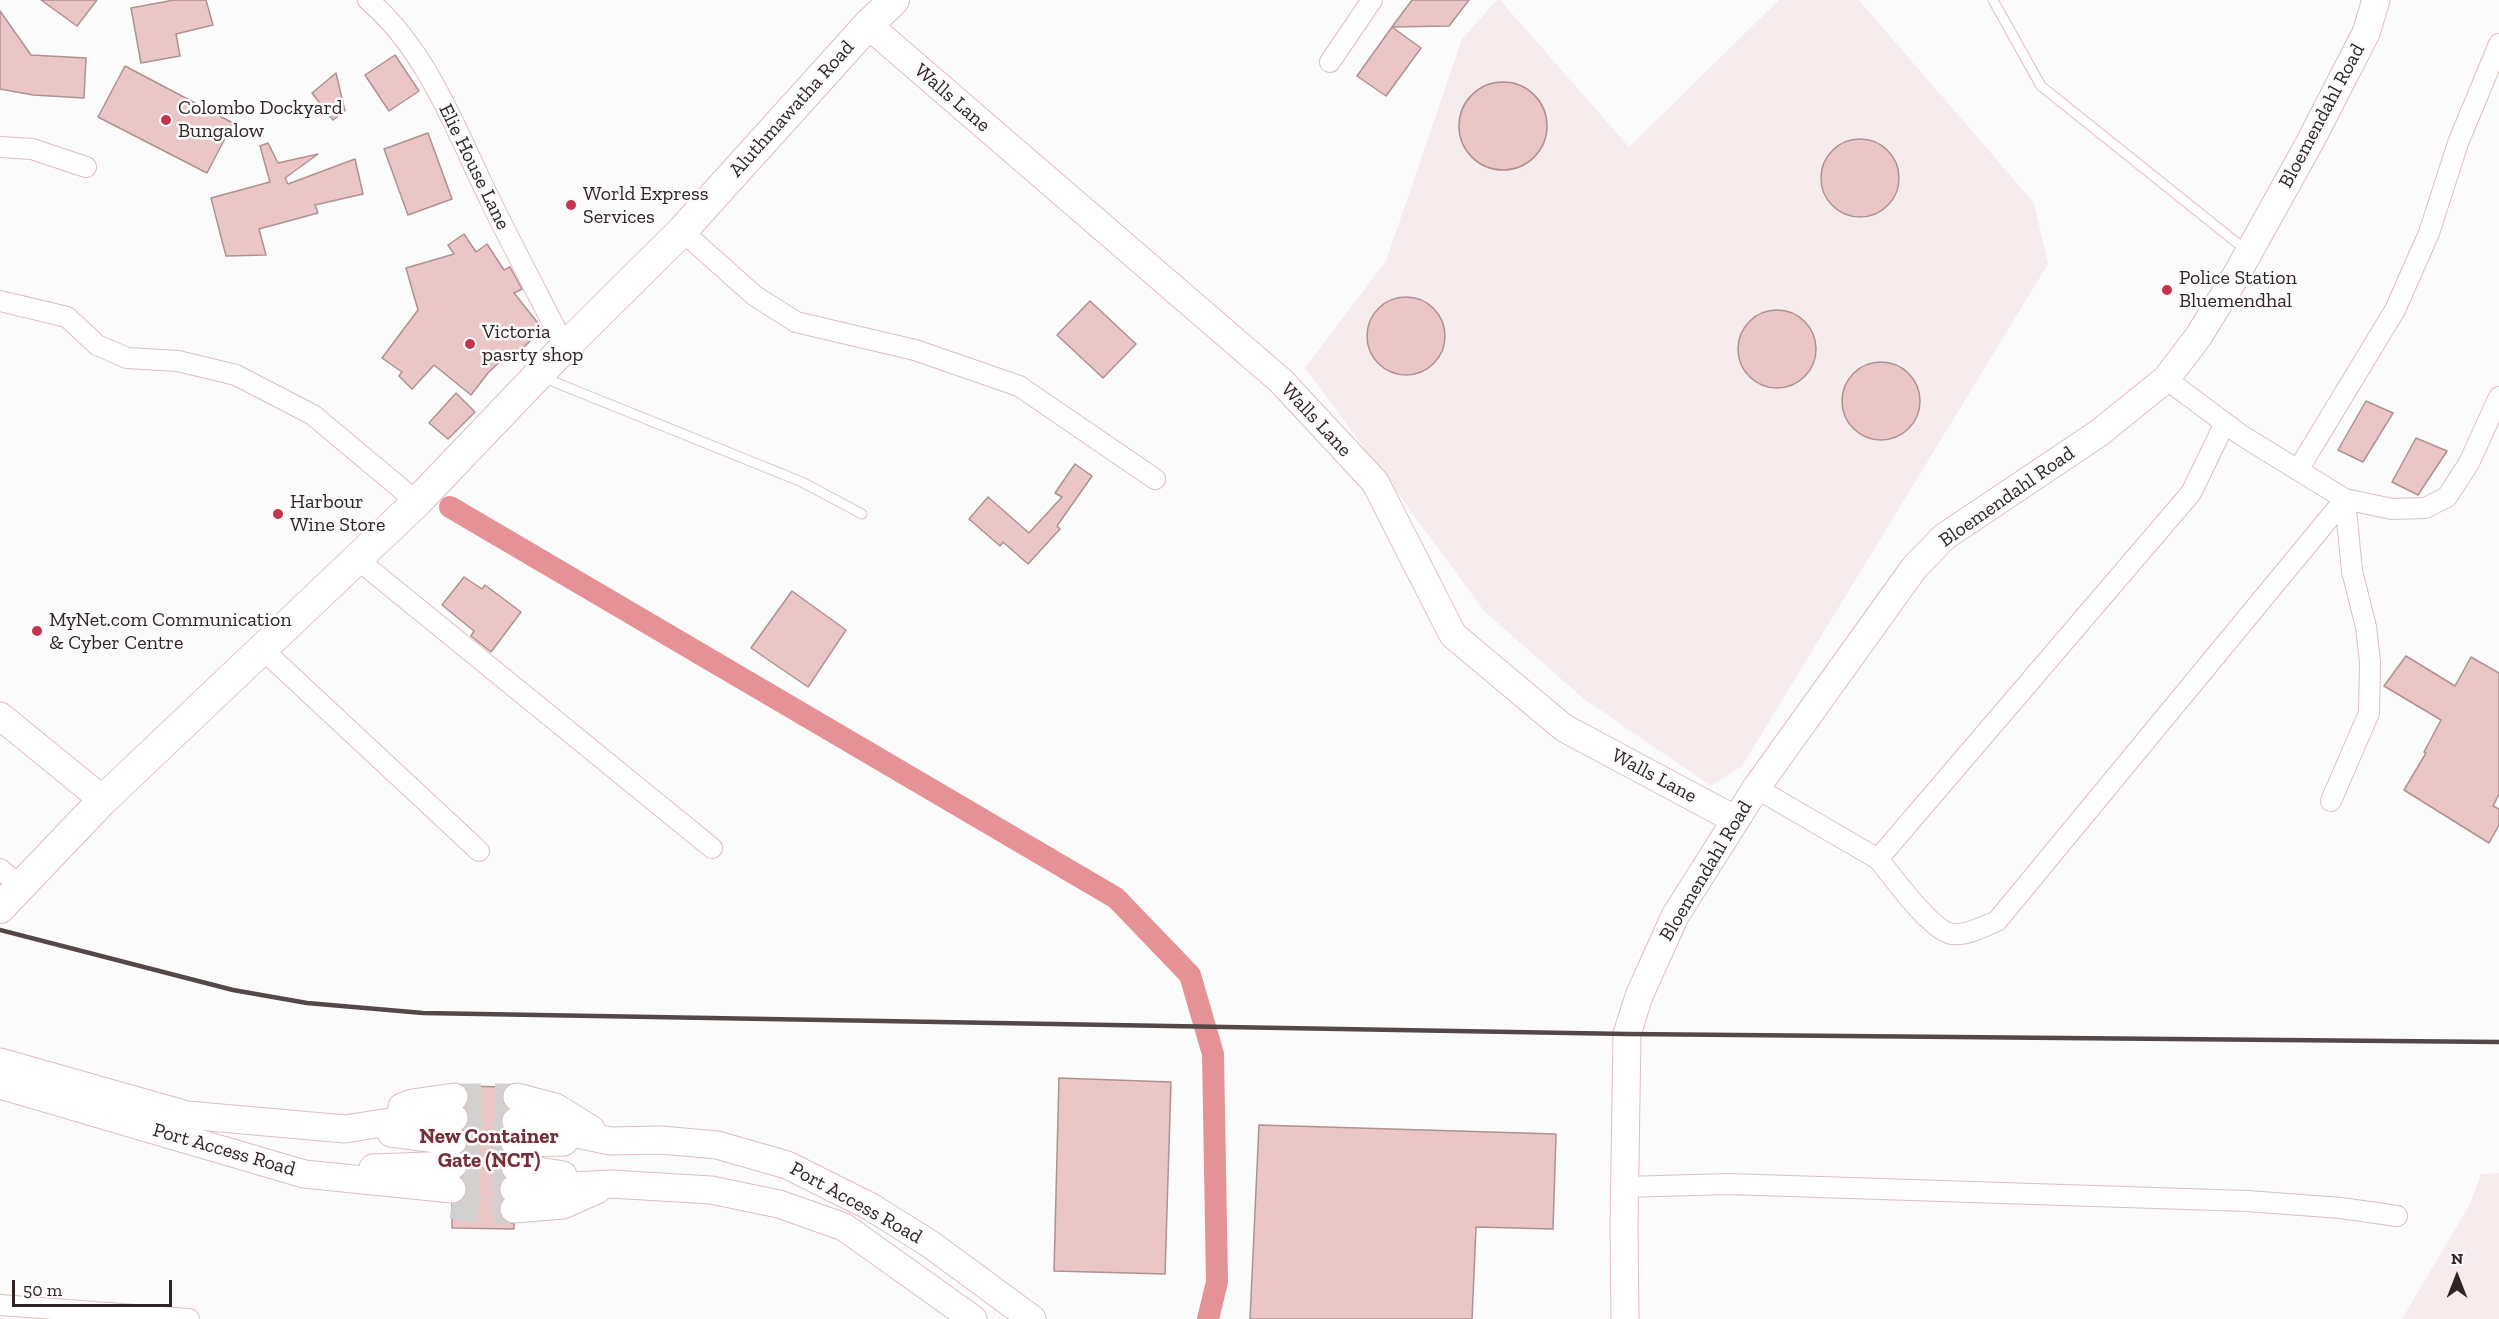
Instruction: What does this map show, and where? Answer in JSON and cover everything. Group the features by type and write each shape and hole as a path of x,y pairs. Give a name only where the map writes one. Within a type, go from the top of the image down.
{"main road":[{"name":"Aluthmawatha Road","path":"5,893 417,502 565,346 682,231 868,25 894,0"},
{"name":"Bloemendahl Road","path":"1625,1319 1627,1035 1639,996 1675,916 1756,788 1914,568 1944,537 2099,433 2166,379 2198,337 2249,253 2361,43 2376,0"},
{"name":"Walls Lane","path":"868,25 1281,381 1375,482 1453,635 1564,728 1736,820"},
{"path":"0,716 103,800"},
{"name":"Port Access Road","path":"0,1062 187,1115 345,1129 453,1153"},
{"name":"Port Access Road","path":"0,1085 304,1173 453,1153"},
{"path":"304,1173 412,1165 453,1153 412,1103 345,1129"},
{"path":"610,1141 555,1107 515,1154 563,1205 612,1184"},
{"name":"Port Access Road","path":"515,1154 610,1141 661,1140 717,1145 787,1165 871,1207 930,1244 1032,1319"},
{"name":"Port Access Road","path":"515,1154 612,1184 711,1190 779,1204 844,1227 973,1319"}],"street":[{"name":"Elie House Lane","path":"368,0 387,16 414,50 448,112 565,346"},
{"path":"1330,62 1372,0"},
{"path":"2298,470 2395,310 2429,233 2458,143 2499,44"},
{"path":"0,147 33,149 86,167"},
{"path":"682,231 755,297 796,322 915,350 1019,386 1155,480"},
{"path":"0,301 67,317 97,345 127,358 178,361 236,375 314,415 417,502"},
{"path":"2166,379 2225,423 2345,499 2392,508 2425,507 2447,497 2469,463 2499,397"},
{"path":"1878,859 2191,493 2225,423"},
{"path":"2331,801 2369,713 2370,662 2366,627 2352,571 2345,499"},
{"path":"1756,788 1878,859 1932,924 1952,934 1971,931 1997,921 2345,499"},
{"path":"357,559 712,848"},
{"path":"261,648 479,851"},
{"path":"1625,1187 1728,1184 2224,1200 2342,1208 2397,1216"},
{"path":"0,1305 189,1319"}],"lane":[{"path":"1993,0 2041,86 2249,253"},
{"path":"537,375 802,482 862,514"}],"shaded area":[{"path":"1497,0 1500,0 1629,147 1779,0 1859,0 2034,203 2048,264 1742,766 1711,786 1584,699 1485,612 1305,368 1386,261 1462,39"},
{"path":"2499,1173 2499,1319 2402,1319 2470,1204 2481,1174"}],"building":[{"path":"41,0 97,0 77,26"},
{"path":"174,0 206,0 213,25 176,34 180,56 141,63 131,8"},
{"path":"1412,0 1469,0 1449,26 1392,27"},
{"path":"0,11 31,55 86,58 84,98 33,95 0,89"},
{"path":"1392,27 1421,48 1386,96 1357,76"},
{"path":"395,55 419,91 389,111 365,75"},
{"name":"Colombo Dockyard Bungalow","path":"125,66 233,123 207,173 98,117"},
{"path":"336,73 345,111 333,120 312,93"},
{"path":"1494,82 1512,82 1528,89 1540,101 1547,117 1547,135 1540,151 1528,163 1512,170 1494,170 1478,163 1466,151 1459,135 1459,117 1466,101 1478,89"},
{"path":"428,133 452,199 408,215 384,149"},
{"path":"1852,139 1868,139 1882,145 1893,156 1899,170 1899,186 1893,200 1882,211 1868,217 1852,217 1838,211 1827,200 1821,186 1821,170 1827,156 1838,145"},
{"path":"268,143 278,163 318,154 285,178 288,184 355,159 363,194 315,205 318,213 259,229 266,255 226,256 211,198 270,182 260,146"},
{"path":"464,234 476,252 487,244 504,270 510,267 522,289 514,293 541,327 528,338 531,340 517,354 512,350 488,373 471,395 434,365 412,389 399,376 402,372 382,358 418,310 406,268 454,254 448,245"},
{"path":"1398,297 1414,297 1428,303 1439,314 1445,328 1445,344 1439,358 1428,369 1414,375 1398,375 1384,369 1373,358 1367,344 1367,328 1373,314 1384,303"},
{"path":"1090,301 1136,344 1103,378 1057,335"},
{"path":"1769,310 1785,310 1799,316 1810,327 1816,341 1816,357 1810,371 1799,382 1785,388 1769,388 1755,382 1744,371 1738,357 1738,341 1744,327 1755,316"},
{"path":"1873,362 1889,362 1903,368 1914,379 1920,393 1920,409 1914,423 1903,434 1889,440 1873,440 1859,434 1848,423 1842,409 1842,393 1848,379 1859,368"},
{"path":"456,393 475,412 448,439 429,423"},
{"path":"2366,401 2393,413 2363,462 2338,450"},
{"path":"2416,438 2447,451 2418,495 2392,482"},
{"path":"1075,464 1092,476 1057,526 1060,529 1028,564 1003,542 1000,546 969,519 988,497 1029,533 1062,497 1055,493"},
{"path":"464,577 482,589 485,585 521,612 491,652 471,636 474,631 442,605"},
{"path":"792,591 846,630 808,687 751,648"},
{"path":"2406,656 2455,686 2471,657 2499,673 2499,794 2493,806 2499,809 2499,825 2489,843 2404,790 2426,753 2424,752 2441,720 2384,686"},
{"path":"1059,1078 1171,1082 1165,1274 1054,1271"},
{"name":"New Container Gate (NCT)","path":"465,1086 505,1087 502,1101 507,1109 501,1118 505,1132 499,1143 505,1155 499,1165 504,1178 498,1189 502,1199 498,1210 501,1218 514,1224 514,1229 452,1228 452,1204 464,1199 468,1190 462,1177 469,1165 463,1153 468,1144 468,1136 464,1130 470,1119 465,1108 469,1102 469,1094"},
{"path":"1259,1125 1556,1134 1553,1229 1476,1227 1472,1319 1250,1319"}],"waterway":[{"path":"450,507 1116,898 1190,975 1213,1054 1217,1282 1208,1319"}],"tunnel":[{"path":"454,1097 517,1097"},
{"path":"454,1118 516,1121"},
{"path":"453,1141 515,1143"},
{"path":"453,1165 515,1167"},
{"path":"452,1189 486,1191 514,1189"},
{"path":"452,1205 485,1211 514,1209"}],"railway":[{"path":"0,930 233,990 307,1003 423,1013 1627,1034 2499,1042"}],"place":[{"name":"Colombo Dockyard Bungalow","path":"166,120"},
{"name":"World Express Services","path":"571,205"},
{"name":"Police Station Bluemendhal","path":"2167,290"},
{"name":"Victoria pasrty shop","path":"470,344"},
{"name":"Harbour Wine Store","path":"278,514"},
{"name":"MyNet.com Communication & Cyber Centre","path":"37,631"}],"district":[{"name":"New Container Gate (NCT)","path":"489,1149"}]}
